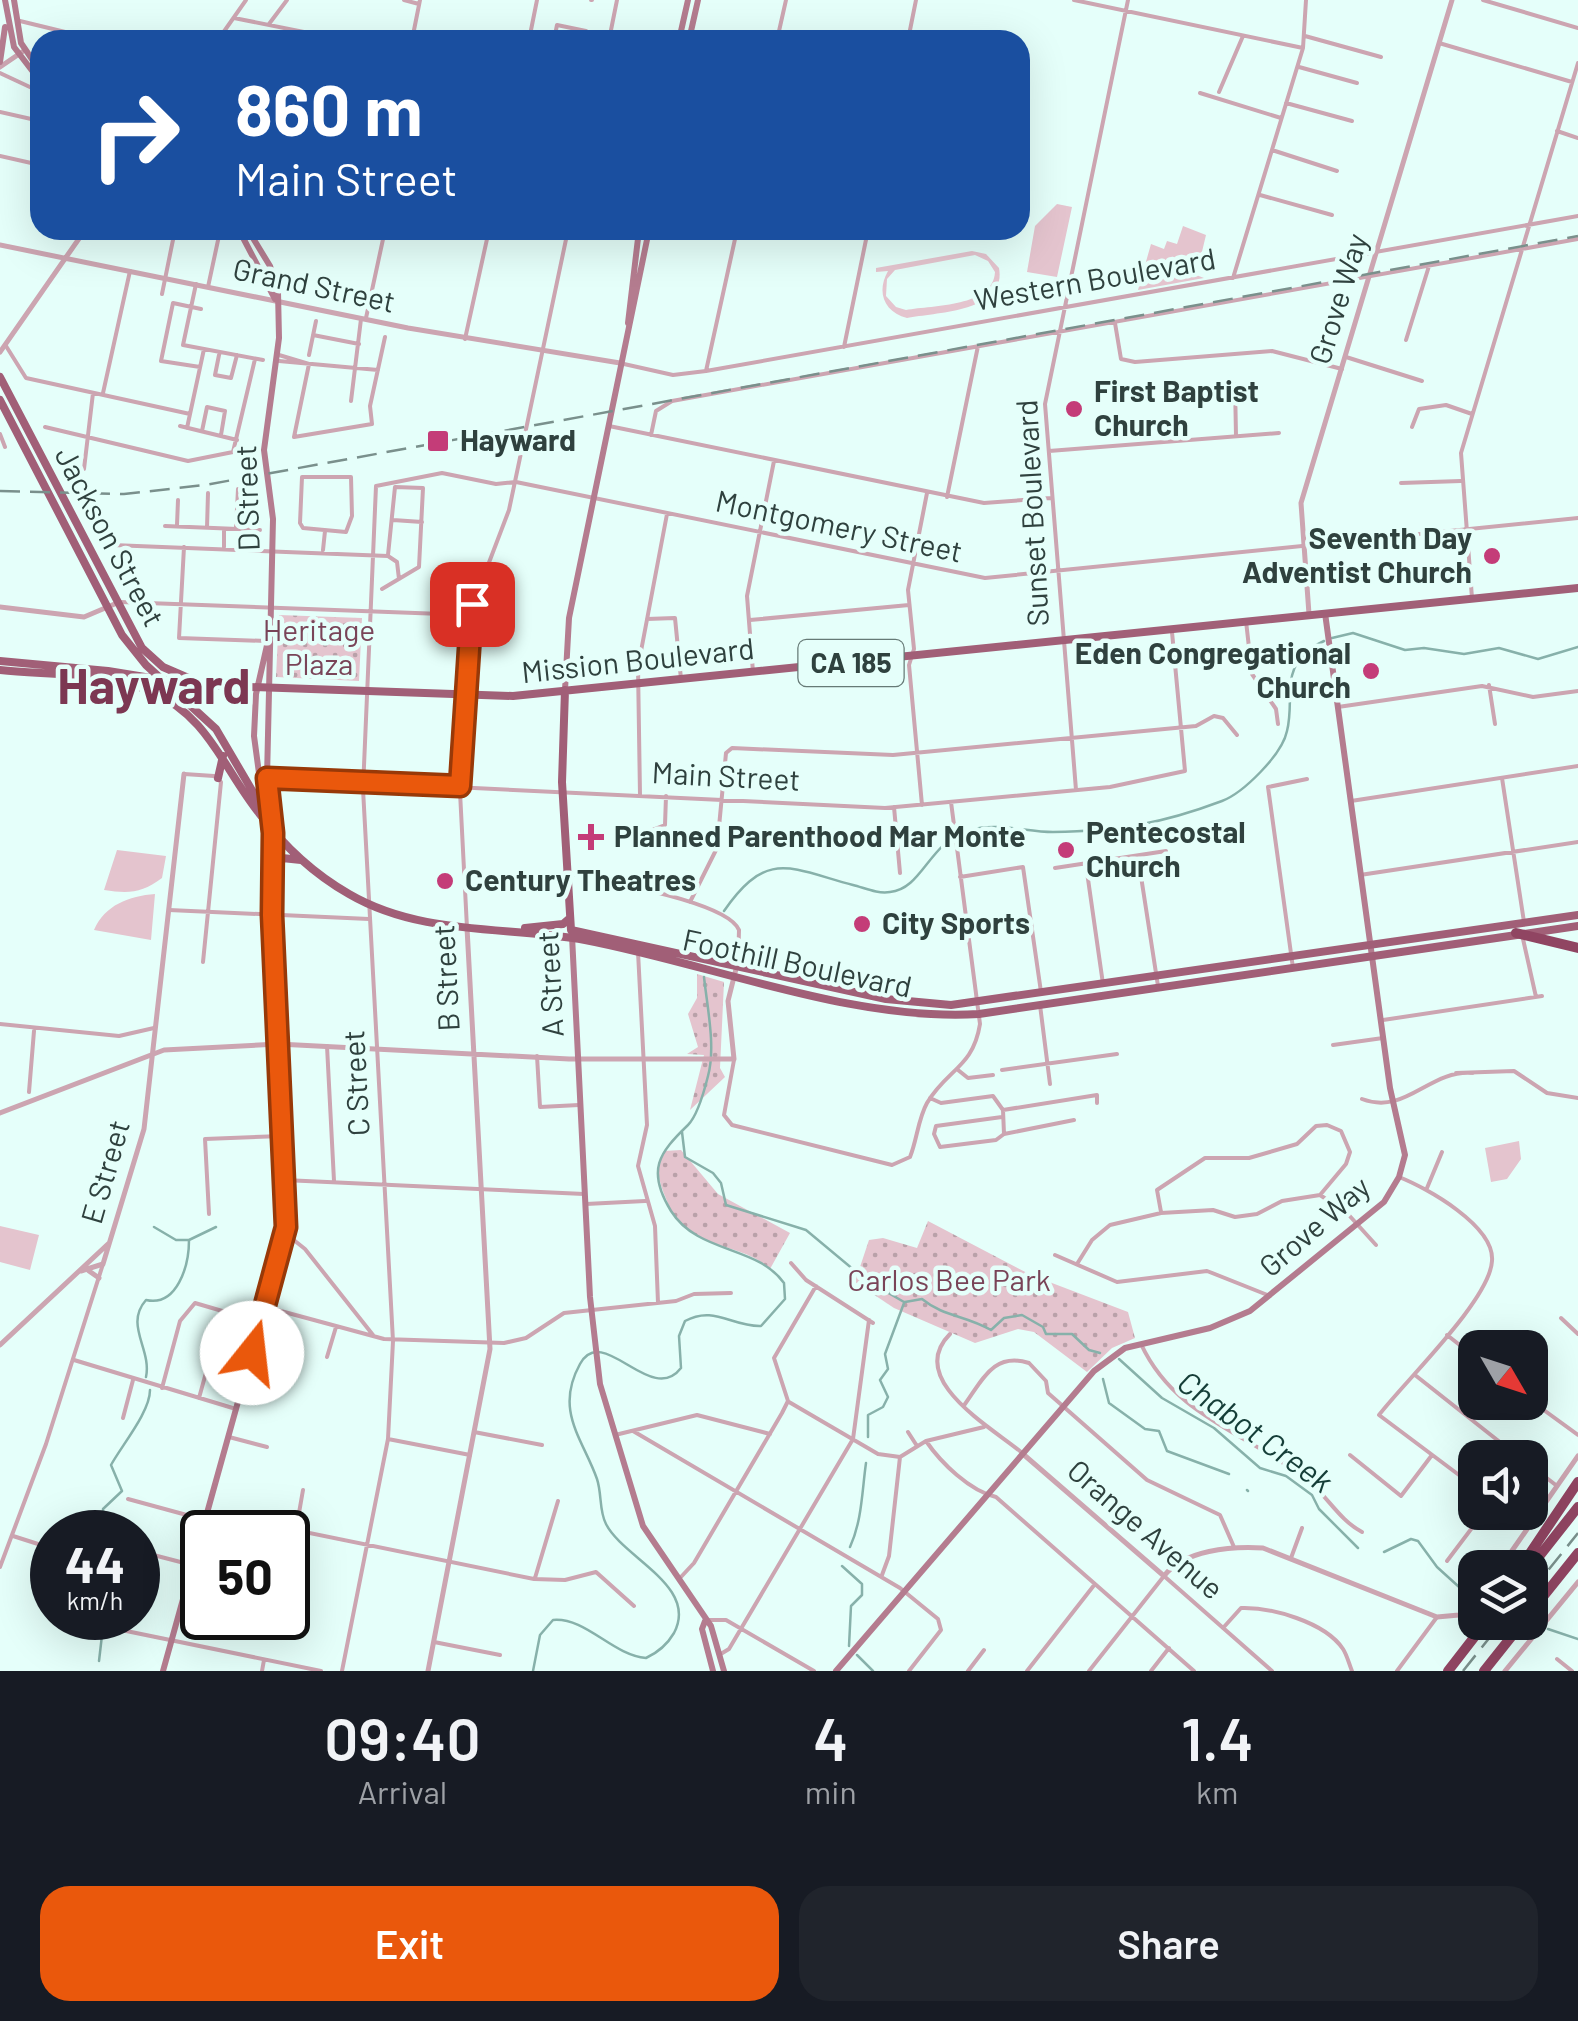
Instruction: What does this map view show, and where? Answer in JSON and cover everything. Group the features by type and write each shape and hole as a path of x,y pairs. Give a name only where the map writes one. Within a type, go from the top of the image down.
{"highway":[{"path":"1516,933 1578,945"},
{"path":"1532,1550 1578,1482"},
{"path":"1544,1550 1578,1507"},
{"path":"1548,1590 1578,1553"},
{"path":"1448,1671 1472,1640"},
{"path":"1484,1671 1509,1640"}],"main road":[{"path":"0,67 5,52 5,0"},
{"path":"14,0 6,19 30,65"},
{"path":"682,30 688,0"},
{"path":"692,30 698,0"},
{"path":"22,52 30,60"},
{"name":"D Street","path":"244,240 277,302"},
{"name":"D Street","path":"254,240 270,266 277,302 279,358 264,450 273,548 267,778 273,828 272,915"},
{"name":"A Street","path":"644,240 569,618 562,791 579,1105 595,1358 614,1436 646,1532 705,1621 724,1671"},
{"name":"Jackson Street","path":"0,377 117,603 151,659 209,686"},
{"name":"Jackson Street","path":"0,400 130,647 164,682"},
{"name":"Mission Boulevard","path":"0,661 209,686 520,696 1578,588"},
{"name":"Grove Way","path":"836,1671 1113,1354 1223,1323 1270,1296 1384,1202 1399,1178 1404,1142 1383,1038 1324,613"},
{"name":"D Street","path":"208,1510 285,1233 272,915 265,820 254,754 270,632"},
{"path":"120,673 132,664 130,647"},
{"name":"Foothill Boulevard","path":"0,670 110,680 150,690 190,716 223,756 265,820 304,861 368,904 419,921 572,934 738,964 895,1001 978,1003 1578,915"},
{"name":"Foothill Boulevard","path":"164,682 220,734 273,828"},
{"path":"218,778 223,756"},
{"path":"274,876 282,858 304,861"},
{"path":"510,930 563,924 570,918"},
{"name":"Foothill Boulevard","path":"572,934 904,1013 980,1014 1578,926"},
{"name":"D Street","path":"163,1671 180,1607"},
{"name":"A Street","path":"705,1621 702,1629 712,1671"}],"street":[{"path":"225,30 246,0"},
{"path":"269,24 287,0"},
{"path":"404,0 420,2 414,30"},
{"path":"531,30 537,0"},
{"path":"611,30 618,0"},
{"path":"779,30 786,0"},
{"path":"910,30 916,0"},
{"path":"1074,0 1303,48"},
{"name":"Sunset Boulevard","path":"1076,790 1046,392 1128,0"},
{"path":"1233,278 1303,48 1306,0"},
{"name":"Grove Way","path":"1310,614 1301,503 1452,0"},
{"path":"1483,0 1578,28"},
{"path":"234,18 297,30"},
{"path":"6,19 54,30"},
{"path":"556,30 557,25 581,30"},
{"path":"1220,92 1243,36"},
{"path":"1305,36 1381,57"},
{"path":"1439,43 1572,82"},
{"path":"22,52 0,67 30,87"},
{"path":"1472,598 1461,453 1578,63"},
{"path":"1297,67 1357,83"},
{"path":"1200,93 1282,118"},
{"path":"1286,103 1352,121"},
{"path":"0,112 30,119"},
{"path":"1557,131 1578,138"},
{"path":"1272,150 1336,171"},
{"path":"0,156 30,164"},
{"path":"1258,195 1332,215"},
{"name":"Western Boulevard","path":"620,363 673,376 706,371 1578,216"},
{"path":"0,352 78,240"},
{"path":"162,294 173,240"},
{"path":"208,287 218,240"},
{"path":"351,402 359,344 383,240"},
{"path":"465,339 487,240"},
{"name":"B Street","path":"428,1671 490,1342 460,786 469,615 516,482 566,240"},
{"path":"706,371 734,240"},
{"path":"844,346 866,240"},
{"name":"Western Boulevard","path":"651,435 656,411 672,400 1578,240"},
{"name":"Grand Street","path":"0,244 365,320 620,363"},
{"path":"1406,340 1429,266"},
{"path":"103,395 130,271"},
{"path":"196,284 183,345 264,360"},
{"path":"200,367 161,361 173,303 201,309"},
{"path":"309,354 316,320"},
{"path":"1115,322 1121,359 1272,351 1342,369"},
{"path":"313,335 359,344"},
{"path":"309,364 294,437 372,424 370,406 385,337"},
{"path":"5,345 26,378 190,414"},
{"path":"947,496 978,346"},
{"path":"187,428 204,349"},
{"path":"220,352 215,375 231,378 237,356"},
{"path":"1346,357 1422,381"},
{"path":"279,358 309,364 356,364 378,370"},
{"path":"45,428 188,461 233,452 255,359"},
{"path":"1235,384 1236,436"},
{"path":"84,469 93,393"},
{"path":"1412,427 1419,410 1446,405 1472,414"},
{"path":"202,431 207,407 225,411 220,435"},
{"path":"606,425 990,504 1052,498"},
{"path":"180,426 237,440"},
{"path":"1049,451 1279,433"},
{"name":"Jackson Street","path":"0,434 5,447"},
{"path":"753,672 747,592 774,461"},
{"name":"Montgomery Street","path":"374,489 380,484 442,472 496,484 516,482 984,578 1578,518"},
{"path":"350,477 352,525 346,532 325,531 304,528 300,523 302,478 350,477"},
{"path":"1401,482 1461,481"},
{"path":"382,589 419,567 423,488 395,486 388,556"},
{"path":"236,529 238,488"},
{"name":"C Street","path":"342,1671 388,1439 392,1338 363,781 374,489"},
{"path":"207,528 208,493"},
{"path":"922,805 909,605 911,566 926,493"},
{"path":"177,526 178,500"},
{"path":"640,795 638,683 667,514"},
{"path":"393,520 422,522"},
{"path":"165,526 260,530"},
{"path":"224,528 224,547"},
{"path":"323,550 325,531"},
{"path":"112,545 273,548 388,556 397,562 399,579"},
{"path":"184,545 178,638 266,641"},
{"path":"0,607 75,617 117,603 180,602 469,615"},
{"path":"748,620 909,605"},
{"path":"646,619 676,618 681,679"},
{"path":"1246,621 1252,674 1276,709 1278,724"},
{"path":"1172,632 1182,727"},
{"path":"1489,686 1495,724"},
{"path":"1338,707 1489,686 1533,697 1578,691"},
{"path":"690,902 714,856 728,750 917,752 1182,727 1219,716 1236,736"},
{"name":"Main Street","path":"267,778 894,808 1180,775 1186,768 1182,727"},
{"path":"1351,801 1578,766"},
{"path":"184,774 218,778 221,787 203,962"},
{"name":"E Street","path":"0,1567 74,1360 144,1129 184,774"},
{"path":"1502,778 1524,923"},
{"path":"1293,968 1268,786 1308,779"},
{"path":"652,830 664,825 666,796"},
{"path":"568,873 690,902 726,916 739,930 738,964 728,1001 734,1059 726,1122 892,1164 910,1157 930,1098 975,1050 980,1014 950,802"},
{"path":"894,808 900,873"},
{"path":"1360,875 1578,842"},
{"path":"1055,868 1166,851"},
{"path":"1138,857 1158,987"},
{"path":"1086,865 1104,984"},
{"path":"960,876 1023,867 1042,994"},
{"path":"167,910 369,919"},
{"path":"1381,1021 1539,997 1526,945 1516,933"},
{"path":"638,952 647,1125 638,1166 644,1201 655,1226 658,1303"},
{"path":"1040,1004 1050,1084"},
{"path":"0,1024 34,1031 120,1036 154,1028"},
{"path":"29,1092 34,1031"},
{"path":"1333,1045 1383,1038"},
{"path":"0,1113 164,1050 278,1044 577,1060 642,1056 734,1059"},
{"path":"328,1046 334,1182"},
{"path":"1002,1070 1117,1054"},
{"path":"538,1056 540,1107 579,1105"},
{"path":"958,1070 968,1078 993,1075"},
{"path":"1362,1099 1378,1105 1394,1103 1436,1079 1456,1073 1514,1070 1548,1093 1578,1098"},
{"path":"1003,1110 1096,1094 1096,1103"},
{"path":"930,1098 942,1103 993,1096 1003,1110 1004,1134"},
{"path":"1002,1117 936,1126 934,1134 940,1147 996,1140 1004,1134 1074,1120"},
{"path":"1077,1264 1092,1240 1110,1226 1161,1213 1214,1210 1235,1216 1320,1195 1346,1164 1350,1152 1341,1131 1327,1125 1316,1126 1297,1144 1248,1158 1205,1158 1157,1190 1161,1213"},
{"path":"210,1214 205,1139 282,1136"},
{"path":"1427,1188 1442,1152"},
{"path":"1399,1178 1448,1200 1492,1255 1486,1278 1415,1375 1379,1415 1458,1474"},
{"path":"284,1180 586,1194"},
{"path":"1320,1195 1347,1213 1376,1245"},
{"path":"586,1204 644,1201"},
{"path":"285,1233 305,1249 375,1337"},
{"path":"0,1345 110,1242"},
{"path":"1055,1255 1117,1282 1207,1270 1270,1296"},
{"path":"92,1259 103,1264"},
{"path":"718,1655 729,1649 853,1439 871,1322 816,1286 791,1263"},
{"path":"83,1271 103,1264"},
{"path":"83,1271 99,1278"},
{"path":"816,1286 774,1358 788,1401 878,1454 900,1457 926,1441 986,1426"},
{"path":"265,1307 375,1337 490,1342 522,1340 561,1315 658,1303 694,1294 731,1293"},
{"path":"162,1388 180,1320 195,1303 261,1322"},
{"path":"199,1398 223,1312"},
{"path":"1561,1318 1578,1334"},
{"path":"327,1357 336,1326"},
{"name":"Orange Avenue","path":"950,1334 936,1363 940,1383 1272,1671"},
{"path":"1446,1334 1458,1343"},
{"path":"1141,1344 1164,1384 1182,1402 1308,1480 1362,1532"},
{"path":"965,1404 992,1366 1018,1359 1040,1371 1048,1392 1162,1490 1220,1514 1234,1548"},
{"path":"74,1360 236,1408"},
{"path":"1415,1375 1497,1440"},
{"path":"123,1418 133,1380"},
{"path":"680,1578 788,1401"},
{"path":"1548,1414 1578,1436"},
{"path":"614,1436 697,1415 770,1434"},
{"path":"633,1431 905,1591 942,1625 908,1671"},
{"path":"474,1432 542,1446"},
{"path":"908,1432 917,1446"},
{"path":"228,1437 267,1447"},
{"path":"388,1439 470,1455"},
{"path":"926,1441 935,1454 996,1497 1194,1671"},
{"path":"1350,1455 1401,1496 1432,1455"},
{"path":"1548,1499 1578,1456"},
{"path":"882,1577 889,1556 900,1457"},
{"path":"1548,1479 1557,1486"},
{"path":"299,1510 302,1490"},
{"path":"128,1499 180,1510"},
{"path":"534,1579 558,1501"},
{"path":"1290,1558 1302,1528"},
{"path":"1446,1561 1470,1530"},
{"path":"310,1533 534,1579 565,1580 596,1572 634,1606"},
{"path":"13,1536 30,1541"},
{"path":"1089,1671 1177,1562 1234,1548 1263,1548 1438,1618 1458,1613"},
{"path":"1027,1671 1095,1584"},
{"path":"1505,1671 1577,1586"},
{"path":"1223,1628 1241,1608 1257,1608 1294,1620 1328,1634 1343,1648 1352,1671"},
{"path":"705,1621 722,1618 814,1671"},
{"path":"1397,1671 1438,1618"},
{"path":"160,1640 320,1671"},
{"path":"434,1642 500,1654"},
{"path":"1151,1671 1168,1648"},
{"path":"968,1671 984,1650"},
{"path":"1557,1659 1572,1671"},
{"path":"262,1671 264,1660"}],"green space":[{"path":"1057,204 1072,207 1057,277 1027,272 1035,226"},
{"path":"1183,226 1206,235 1200,260 1193,262 1191,273 1204,278 1138,290 1151,244 1164,249 1167,241 1177,244"},
{"path":"972,251 986,254 999,268 999,283 981,302 907,318 893,311 884,300 888,271 876,272 876,268","holes":["975,255 988,261 995,272 992,283 973,298 906,310 896,307 886,296 887,279 895,270"]},
{"name":"Heritage Plaza","path":"279,615 362,618 359,681 276,677"},
{"path":"117,850 166,856 162,878 135,891 104,890"},
{"path":"155,894 151,940 94,930 119,903"},
{"path":"697,974 724,982 720,1068 725,1077 690,1110 704,1055 687,1054 698,1047 688,1014 697,998"},
{"path":"1519,1141 1521,1159 1507,1179 1491,1182 1485,1148"},
{"path":"681,1150 718,1194 790,1233 770,1269 757,1259 699,1237 674,1215 659,1179 659,1168 664,1151"},
{"name":"Carlos Bee Park","path":"928,1221 1031,1275 1128,1312 1135,1338 1112,1348 1087,1372 1034,1332 1018,1329 975,1343 894,1308 855,1282 869,1240 883,1238 917,1248"},
{"path":"0,1226 39,1235 30,1270 0,1262"}],"waterway":[{"path":"1332,638 1353,633 1405,650 1424,648 1464,654 1499,648 1538,659 1578,647"},
{"path":"724,911 739,891 767,871 795,869 890,892 911,883 945,844 970,830 1001,827 1053,832 1119,828 1159,821 1231,797 1270,762 1284,741 1294,670 1309,650 1324,641"},
{"path":"533,1671 540,1635 553,1620 577,1624 622,1650 646,1658 669,1641 679,1616 668,1587 615,1537 604,1519 597,1479 570,1410 573,1381 580,1364 590,1354 601,1352 642,1373 669,1377 681,1368 679,1336 685,1321 705,1315 761,1326 785,1299 784,1283 772,1271 682,1225 659,1184 663,1154 691,1121 708,1076 711,1040 704,977"},
{"path":"682,1132 685,1157 713,1173 721,1183 726,1205 806,1230 866,1280 904,1302"},
{"path":"154,1227 176,1240 189,1240"},
{"path":"146,1377 138,1328 140,1309 146,1300 157,1300 173,1291 184,1272 189,1240 216,1227"},
{"name":"Chabot Creek","path":"905,1302 922,1299 991,1330 1004,1318 1022,1315 1043,1327 1046,1334 1072,1334 1089,1350 1100,1353"},
{"path":"868,1437 868,1415 883,1407 888,1397 880,1380 888,1369 885,1354 904,1303"},
{"name":"Chabot Creek","path":"1119,1359 1162,1398 1214,1428 1260,1468 1286,1476 1312,1495 1319,1509 1358,1548"},
{"path":"1103,1379 1109,1403 1145,1429 1159,1431 1167,1451 1229,1474"},
{"path":"103,1510 122,1491 111,1465 141,1418 150,1390"},
{"path":"850,1547 859,1516 866,1463"},
{"name":"Chabot Creek","path":"1384,1552 1411,1539 1418,1541 1437,1567 1458,1586"},
{"path":"842,1566 862,1584 862,1595 851,1606 849,1646"},
{"name":"Chabot Creek","path":"1548,1629 1578,1639"},
{"path":"99,1661 101,1640"},
{"path":"857,1655 873,1671"}],"railway":[{"path":"0,491 124,494 205,485 1578,236"},
{"path":"1548,1570 1578,1533"},
{"path":"1463,1671 1488,1640"}],"place":[{"name":"First Baptist Church","path":"1074,409"},
{"name":"Hayward","path":"438,441"},
{"name":"Seventh Day Adventist Church","path":"1492,556"},
{"name":"Eden Congregational Church","path":"1371,671"},
{"name":"Planned Parenthood Mar Monte","path":"591,837"},
{"name":"Pentecostal Church","path":"1066,850"},
{"name":"Century Theatres","path":"445,881"},
{"name":"City Sports","path":"862,924"}],"district":[{"name":"Hayward","path":"154,686"}],"route":[{"path":"252,1353 286,1227 272,915 273,833 267,778 460,786 472,604"}]}
